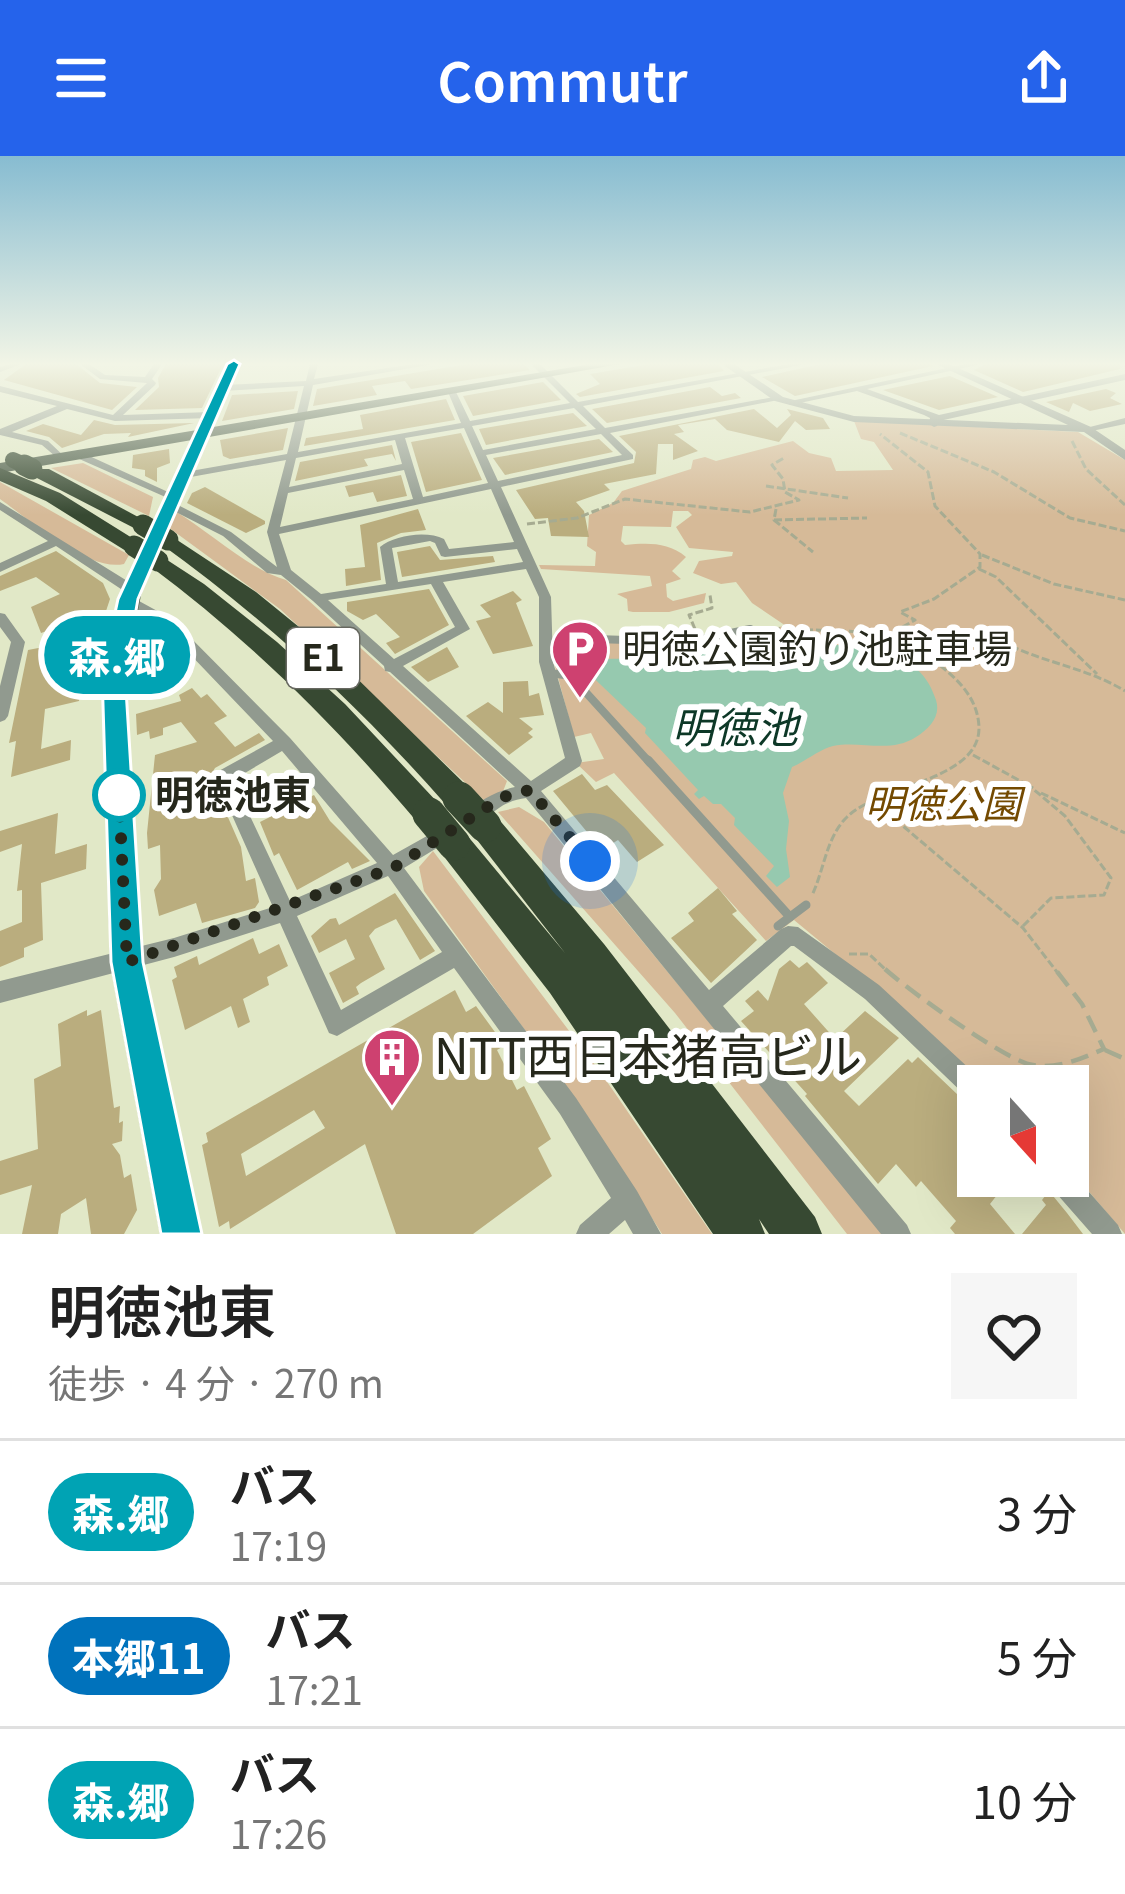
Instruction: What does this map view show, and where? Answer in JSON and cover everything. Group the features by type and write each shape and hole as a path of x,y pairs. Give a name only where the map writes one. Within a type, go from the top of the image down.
{"highway":[{"name":"E1","path":"8,467 53,497 138,536"},
{"name":"E1","path":"8,467 163,551 265,642 382,759 457,820 591,957 798,1234"},
{"name":"E1","path":"457,820 741,1234"}],"main road":[{"path":"182,1234 127,962 114,673 130,594 211,414"},
{"path":"8,467 81,456 206,424 320,414"}],"street":[{"path":"1,432 45,414"},
{"path":"100,414 206,424"},
{"path":"115,418 119,414"},
{"path":"0,992 127,962 393,868 503,797 530,790 574,760 554,673 544,597 463,414"},
{"path":"176,492 293,454 514,414"},
{"path":"273,532 629,457 586,414"},
{"path":"481,453 690,414"},
{"path":"837,414 1081,434 1125,421"},
{"path":"926,414 936,421 963,414"},
{"path":"1047,414 1125,456"},
{"path":"285,572 273,532 304,417"},
{"path":"1,432 45,443 62,459"},
{"path":"399,436 419,501"},
{"path":"81,456 176,492 271,570 285,572 530,790 898,1234"},
{"path":"284,491 407,466"},
{"path":"0,505 166,622 284,742 393,868 568,1106 648,1234"},
{"path":"392,584 386,547 390,544 432,537 440,541 445,553 521,544"},
{"path":"0,568 55,542"},
{"path":"318,598 530,565"},
{"path":"390,667 464,629 434,578"},
{"path":"0,617 17,642 0,716"},
{"path":"0,646 17,642"},
{"path":"284,742 224,777 337,1025 456,955"},
{"path":"709,1004 788,936 798,937 872,992 957,1072"},
{"path":"1076,1197 1109,1234"},
{"path":"590,1234 628,1200"}],"lane":[{"path":"554,673 583,642 687,642 750,629"},
{"path":"554,673 571,676 790,917"},
{"path":"778,926 806,905"}],"path":[{"path":"879,426 887,444 928,472 935,506 980,554 1054,584 1125,601"},
{"path":"893,429 921,445 994,472 1070,518 1125,531"},
{"path":"1081,434 1071,442 1076,457 1091,479 1125,505"},
{"path":"784,458 772,465 797,499"},
{"path":"766,486 848,498"},
{"path":"797,499 794,492 800,490"},
{"path":"633,500 750,512 817,494"},
{"path":"513,525 577,518 614,502 649,496"},
{"path":"774,520 777,506"},
{"path":"774,520 867,518"},
{"path":"774,520 813,553"},
{"path":"892,633 915,620 900,612 934,599 978,569 980,554"},
{"path":"978,569 997,577 1097,674 1125,691"},
{"path":"687,642 696,631 689,615 712,608 710,595"},
{"path":"750,629 836,627 892,633 952,675 973,697 980,718 972,754 939,774 870,798 845,817 806,905"},
{"path":"1011,646 1056,667 1097,674"},
{"path":"972,754 1125,833"},
{"path":"1023,928 1051,898 1104,895 1111,878 1064,816 1032,788"},
{"path":"870,798 1023,928 1082,1004 1104,1049 1125,1059"},
{"path":"842,950 868,954 904,986 1027,1065 1061,1066 1104,1049"}],"green space":[{"name":"明徳公園","path":"854,421 1078,432 1125,460 1125,1234 1089,1192 1089,1065 964,1065 794,920 766,941 614,773 596,782 576,763 604,759 591,733 574,737 555,666 561,666 569,649 582,638 686,639 786,626 752,603 736,582 721,584 693,573 699,561 732,556 733,552 689,548 676,527 692,515 688,511 673,511 671,527 623,526 621,541 665,546 686,557 672,571 681,579 666,584 667,597 673,601 706,593 704,603 669,612 628,611 627,599 617,594 652,586 650,576 541,569 539,565 595,566 596,552 587,546 589,515 613,503 622,491 691,469 693,460 716,461 793,441 809,453 831,458 836,471 893,470 874,442 861,439"},
{"path":"83,463 153,497 149,516 51,468"},
{"path":"0,482 129,555 124,564 94,560 60,542 0,499"},
{"path":"175,511 243,559 286,580 507,781 502,794 486,802 280,609 168,527"},
{"path":"519,807 544,822 884,1234 847,1234 675,1013 498,812"},
{"path":"433,851 601,1073 712,1234 662,1234 590,1120 424,891 419,867"}],"water":[{"name":"明徳池","path":"779,645 847,645 892,654 926,679 937,706 930,726 906,742 833,746 792,767 783,793 789,821 790,877 777,887 766,876 774,866 734,825 735,818 721,804 704,796 699,799 694,794 698,790 645,733 646,728 579,664 591,659 687,658 703,647 765,662"}],"building":[{"path":"225,414 262,414 222,421"},
{"path":"453,414 455,420 304,446 306,438 363,429 360,415"},
{"path":"565,414 574,414 587,426 486,445 479,429"},
{"path":"598,414 654,414 607,423"},
{"path":"727,414 760,414 777,428 791,414 808,414 823,418 830,429 806,430 795,421 779,442 727,430 715,419 678,425 684,432 674,434 698,451 673,460 673,444 658,444 656,474 604,484 610,490 576,502 584,511 589,537 551,536 548,518 535,519 516,490 634,463 636,452 619,436"},
{"path":"94,420 115,425 194,423 128,437 131,433 104,434 62,448 49,437 26,431 43,424 81,435"},
{"path":"288,428 283,450 230,459 223,456 220,440"},
{"path":"461,433 482,480 426,492 411,442"},
{"path":"599,439 613,452 505,475 493,458"},
{"path":"392,445 396,461 392,454 364,459 368,466 295,481 300,462"},
{"path":"169,449 170,463 157,468 157,482 145,476 145,470 132,468 133,455"},
{"path":"401,475 407,496 377,502 373,492 349,497 345,486"},
{"path":"205,487 265,524 246,533 187,503 192,493"},
{"path":"418,509 426,530 377,543 381,580 346,586 345,569 365,567 360,525"},
{"path":"430,546 440,560 493,556 495,562 402,577 397,552"},
{"path":"56,551 103,583 110,599 106,611 41,633 31,607 60,594 36,577 0,591 0,576"},
{"path":"429,589 449,625 395,654 386,643 400,637 376,614 363,620 347,611 347,602"},
{"path":"513,591 522,600 516,603 533,646 493,654 476,621 491,617 480,605"},
{"path":"96,637 93,654 86,655 79,701 45,709 41,749 71,740 70,760 11,777 16,741 9,743 28,650"},
{"path":"447,647 459,667 428,682 411,667"},
{"path":"528,681 529,696 539,693 544,715 519,718 533,729 528,733 533,737 509,755 466,716 488,702 503,713 503,682"},
{"path":"192,688 201,698 207,694 227,716 214,723 235,747 259,733 265,740 215,768 211,775 221,817 227,815 241,847 246,881 255,878 259,902 255,908 202,923 196,903 159,916 154,890 161,879 160,845 148,849 147,833 155,755 197,742 181,722 150,739 149,731 137,735 136,714 181,701 179,695"},
{"path":"582,774 595,790 607,785 664,845 637,862 618,840 602,850 553,791"},
{"path":"314,795 330,821 370,861 352,869 348,862 297,890 279,853 274,856 260,822"},
{"path":"58,813 55,854 87,844 86,869 41,883 43,940 24,948 24,957 0,967 0,931 22,922 22,890 17,891 22,844 0,852 0,831"},
{"path":"718,888 737,911 732,914 757,940 711,983 671,938 694,921 688,913"},
{"path":"395,893 435,951 420,960 396,919 375,929 369,936 385,969 356,987 359,994 343,1003 329,973 355,959 346,939 319,953 311,936 330,919 336,918 339,925"},
{"path":"253,938 259,954 279,944 288,966 267,977 269,985 243,999 250,1022 238,1028 231,1006 185,1030 172,980 177,977 174,967 197,956 199,965"},
{"path":"790,960 799,968 807,962 828,983 804,1004 835,1039 865,1011 899,1038 844,1091 859,1106 908,1059 912,1063 918,1057 957,1094 957,1197 996,1197 990,1204 1015,1234 955,1234 950,1228 956,1221 921,1181 916,1187 896,1164 878,1184 741,1021 754,1011 745,1001 758,990 768,1001 779,969"},
{"name":"NTT西日本猪高ビル","path":"455,990 466,1012 476,1006 504,1046 497,1050 517,1090 524,1086 551,1139 538,1148 552,1176 473,1234 396,1234 365,1144 230,1229 229,1221 219,1227 202,1145 208,1142 206,1133","holes":["314,1110 325,1128 246,1176 241,1154"]},
{"path":"87,1010 87,1016 101,1010 114,1108 120,1106 119,1123 123,1121 122,1141 112,1144 120,1155 124,1178 131,1174 137,1210 124,1234 91,1234 86,1198 61,1214 58,1234 22,1234 32,1185 0,1195 0,1161 38,1149 34,1079 61,1066 58,1024"},
{"path":"1054,1197 1083,1234 1022,1234 1046,1205 1042,1200"}],"bus line":[{"name":"森.郷","path":"181,1234 127,962 114,673 128,599 211,414"}],"place":[{"name":"明徳公園釣り池駐車場","path":"580,700"},
{"name":"明徳池東","path":"119,795"},
{"name":"NTT西日本猪高ビル","path":"392,1108"}],"route":[{"path":"119,795 127,962 393,868 503,797 530,790 590,861"}]}
